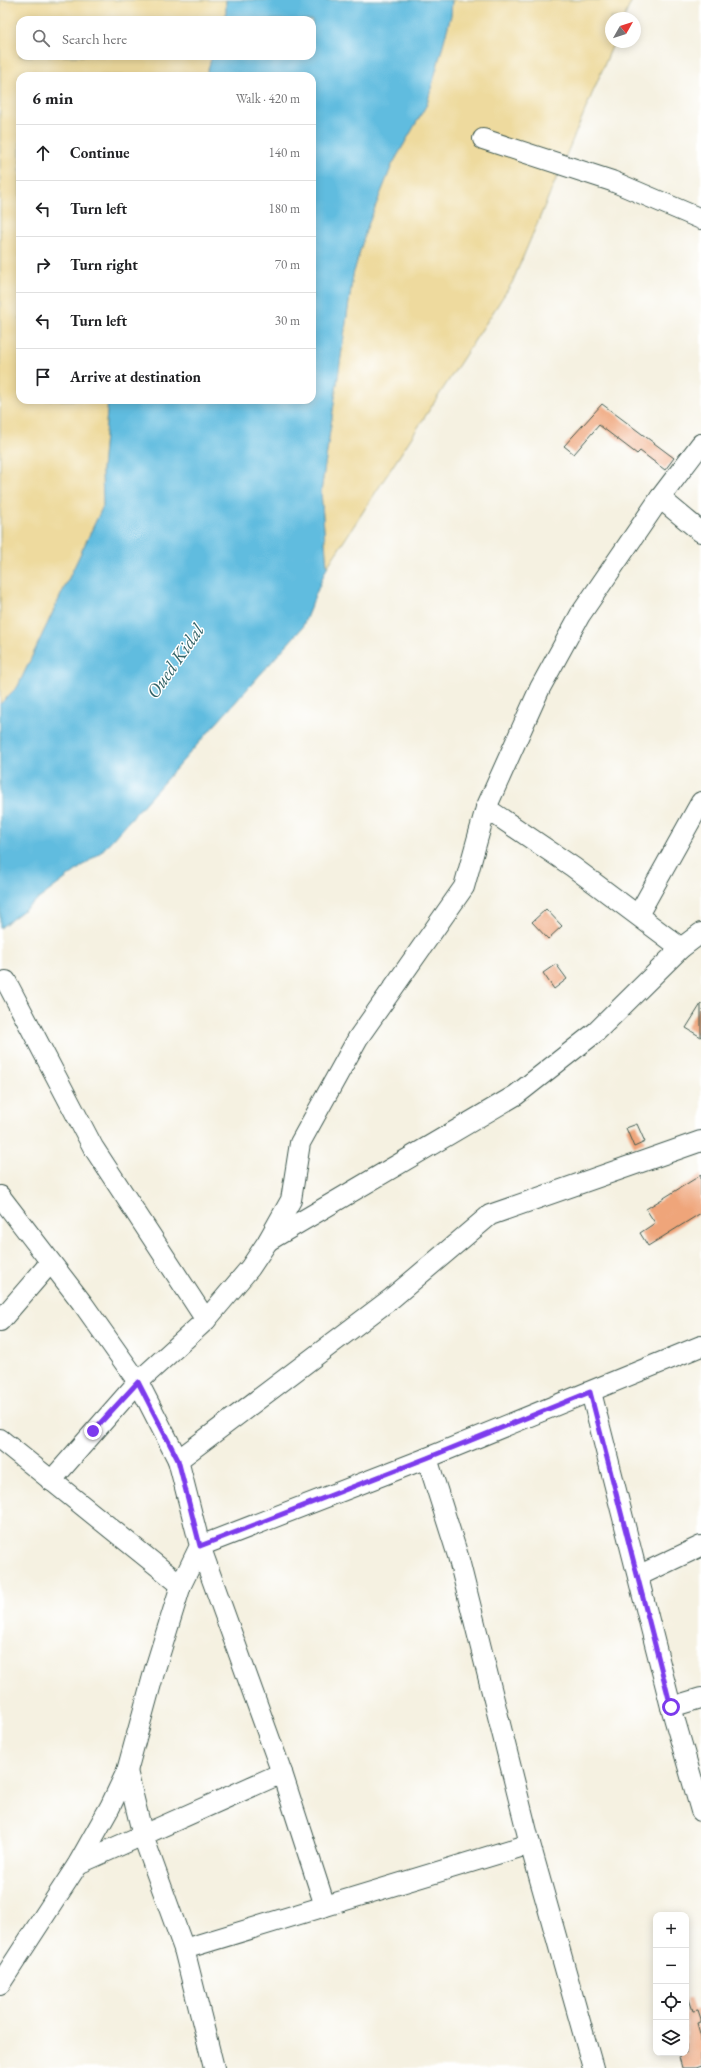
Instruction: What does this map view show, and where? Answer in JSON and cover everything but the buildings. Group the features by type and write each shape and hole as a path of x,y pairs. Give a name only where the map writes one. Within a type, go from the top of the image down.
{"street":[{"path":"483,139 612,181 701,219"},
{"path":"51,1481 138,1382 206,1320 250,1268 268,1241 291,1200 300,1143 358,1038 464,887 486,808 540,688 580,615 660,498 701,444"},
{"path":"660,498 701,532"},
{"path":"638,915 701,802"},
{"path":"486,808 573,867 681,948"},
{"path":"268,1241 516,1094 596,1032 681,948 701,933"},
{"path":"6,981 93,1147 206,1320"},
{"path":"178,1460 392,1298 490,1215 701,1141"},
{"path":"0,1196 83,1304 138,1382 178,1460 200,1546 282,1773 325,1906"},
{"path":"0,1321 50,1263"},
{"path":"0,1984 78,1864 110,1807 127,1771 155,1668 181,1585 200,1546 427,1458 701,1346"},
{"path":"590,1392 671,1707 701,1811"},
{"path":"0,1439 181,1585"},
{"path":"427,1458 458,1556 530,1844 593,2068"},
{"path":"638,1576 701,1546"},
{"path":"671,1707 701,1698"},
{"path":"127,1771 143,1836 184,1949 214,2068"},
{"path":"78,1864 282,1773"},
{"path":"184,1949 530,1844"}],"sand":[{"path":"0,0 226,0 225,16 16,16 16,60 211,60 207,72 16,72 16,404 108,404 102,470 103,506 18,686 0,704"},
{"path":"452,0 632,0 627,12 605,12 605,48 611,48 512,283 327,567 321,492 353,275 366,230 392,165 427,104 451,15"}],"water":[{"name":"Oued Kidal","path":"226,0 452,0 451,15 427,104 392,165 366,230 353,275 321,492 327,567 302,628 101,852 0,928 0,704 18,686 103,506 102,470 108,404 316,404 316,72 207,72 211,60 316,60 316,16 225,16"}],"route":[{"path":"93,1431 138,1382 178,1460 200,1546 427,1458 590,1392 671,1707"}]}
